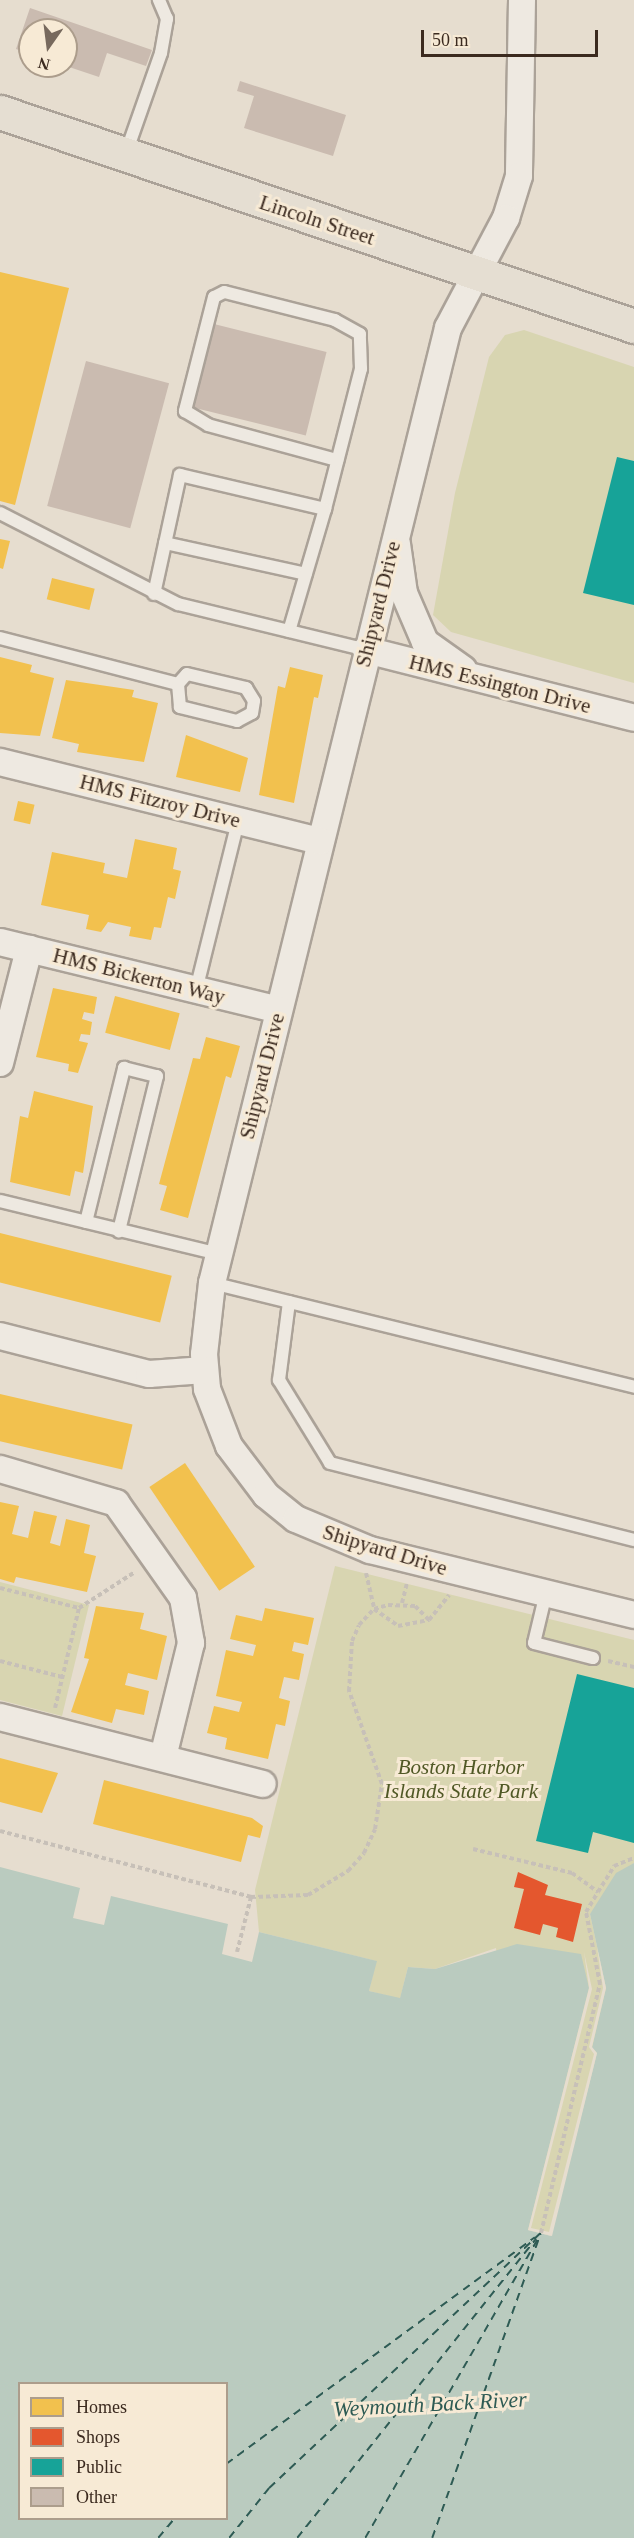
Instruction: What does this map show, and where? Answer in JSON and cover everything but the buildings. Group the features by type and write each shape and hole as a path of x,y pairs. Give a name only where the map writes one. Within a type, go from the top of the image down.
{"main road":[{"name":"Lincoln Street","path":"0,111 634,326"}],"street":[{"name":"Shipyard Drive","path":"522,0 519,176 506,218 448,328 366,650 212,1283 204,1336 206,1370 214,1413 230,1446 266,1496 324,1534 370,1550 634,1615"},
{"path":"396,532 404,593 425,642 476,678"},
{"name":"HMS Essington Drive","path":"366,650 634,718"},
{"name":"HMS Fitzroy Drive","path":"0,762 320,841"},
{"name":"HMS Bickerton Way","path":"0,942 279,1010"},
{"path":"0,1063 29,949"},
{"path":"0,1336 149,1374 206,1370"},
{"path":"0,1469 105,1496 126,1514 183,1598 192,1627 163,1757"},
{"path":"0,1717 263,1784"}],"lane":[{"path":"126,154 161,53 167,20 159,0"},
{"path":"289,631 325,510 360,369 360,334 335,320 224,292 214,297 185,411 208,424 337,460"},
{"path":"154,594 180,475 325,510"},
{"path":"0,513 154,594 366,650"},
{"path":"165,543 306,574"},
{"path":"0,638 178,684"},
{"path":"187,674 246,688 254,700 252,713 237,722 180,707 178,684 187,674"},
{"path":"196,990 238,821"},
{"path":"86,1222 124,1068 157,1076 118,1231"},
{"path":"0,1201 219,1254"},
{"path":"212,1283 634,1388"},
{"path":"290,1302 279,1380 330,1463 634,1540"},
{"path":"546,1593 534,1643 593,1658"}],"path":[{"path":"370,1550 364,1585 374,1609 398,1626 429,1620 444,1608 458,1572"},
{"path":"49,1729 80,1608 156,1558"},
{"path":"0,1588 80,1608"},
{"path":"0,1832 251,1897 287,1899 330,1884 364,1853 375,1829 382,1784 349,1691 348,1666 358,1625 374,1609 402,1603 429,1620"},
{"path":"593,1658 634,1667"},
{"path":"0,1661 62,1677"},
{"path":"473,1849 572,1873 598,1892"},
{"path":"541,2233 600,1984 586,1912 614,1866 634,1858"},
{"path":"237,1952 251,1897"}],"green space":[{"path":"524,330 634,367 634,683 451,632 433,615 455,493 489,357 505,335"},
{"name":"Boston Harbor Islands State Park","path":"335,1566 634,1640 634,1863 590,1914 606,1988 597,2053 552,2236 528,2230 496,1948 435,1969 408,1967 400,1999 369,1991 376,1961 259,1932 255,1890"},
{"path":"0,1582 89,1605 62,1716 0,1700"}],"water":[{"name":"Weymouth Back River","path":"634,1863 634,2538 0,2538 0,1867 80,1888 73,1918 104,1925 111,1896 228,1924 222,1954 252,1962 259,1932 377,1961 369,1991 400,1998 408,1967 435,1969 517,1944 581,1954 589,1988 528,2230 551,2236 597,2053 592,2048 606,1988 590,1914 616,1873"}],"pier":[{"path":"597,1947 606,1988 592,2047 597,2053 552,2236 528,2230 589,1988 584,1952 592,1989 531,2228 549,2232 594,2054 589,2047 603,1988"}],"ferry route":[{"path":"229,2538 269,2488 541,2233"},
{"path":"432,2538 540,2234"},
{"path":"228,2463 535,2237"},
{"path":"365,2538 539,2237"},
{"path":"297,2538 536,2239"},
{"path":"158,2538 173,2520"}]}
